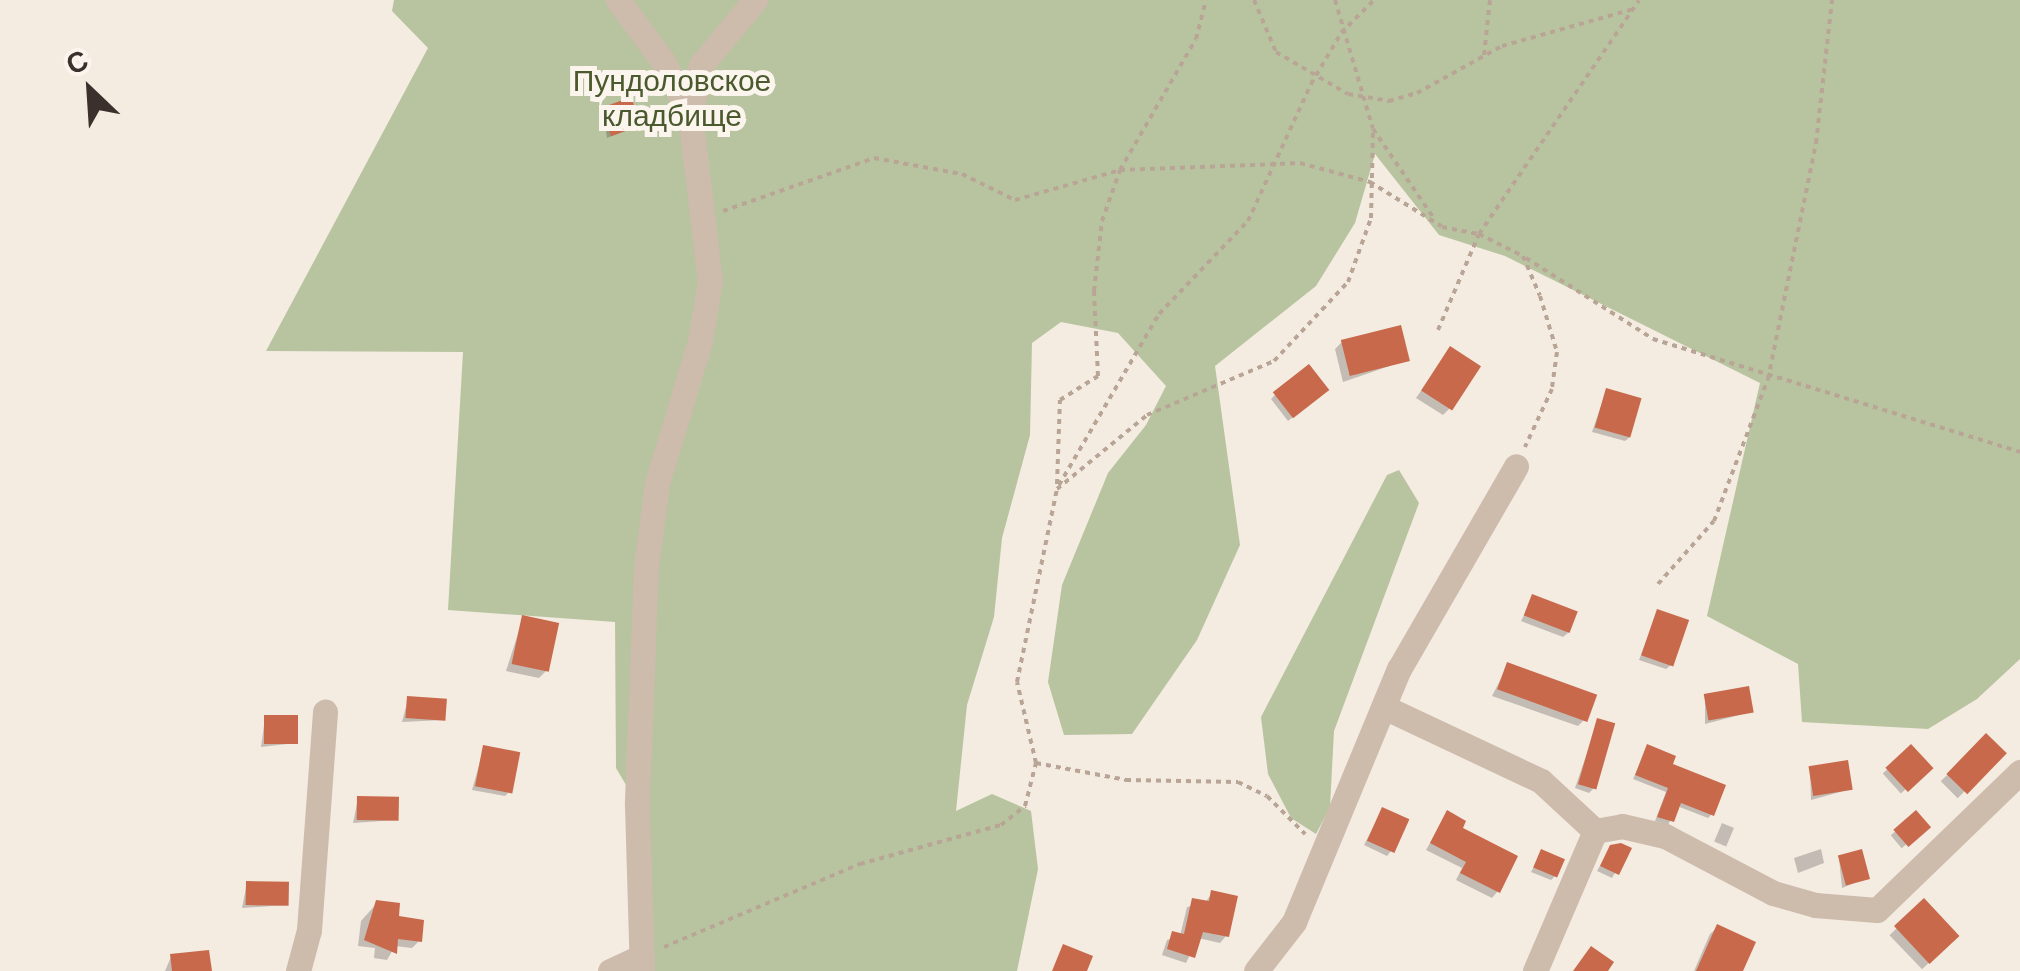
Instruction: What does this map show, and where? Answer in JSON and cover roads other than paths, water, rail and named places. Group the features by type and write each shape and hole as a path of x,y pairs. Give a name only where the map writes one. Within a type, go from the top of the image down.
{"street":[{"path":"610,971 642,964 637,805 646,567 656,484 700,341 710,281 706,220 690,114 662,60 618,0"},
{"path":"690,114 701,65 755,0"},
{"path":"1256,971 1294,922 1399,669 1516,466"},
{"path":"1386,708 1541,781 1595,831"},
{"path":"298,971 309,930 325,712"},
{"path":"1595,831 1622,826 1665,836 1773,892 1815,905 1877,910 2020,772"},
{"path":"1535,971 1595,831"}],"park label":[{"name":"Пундоловское кладбище","path":"672,98"}]}
